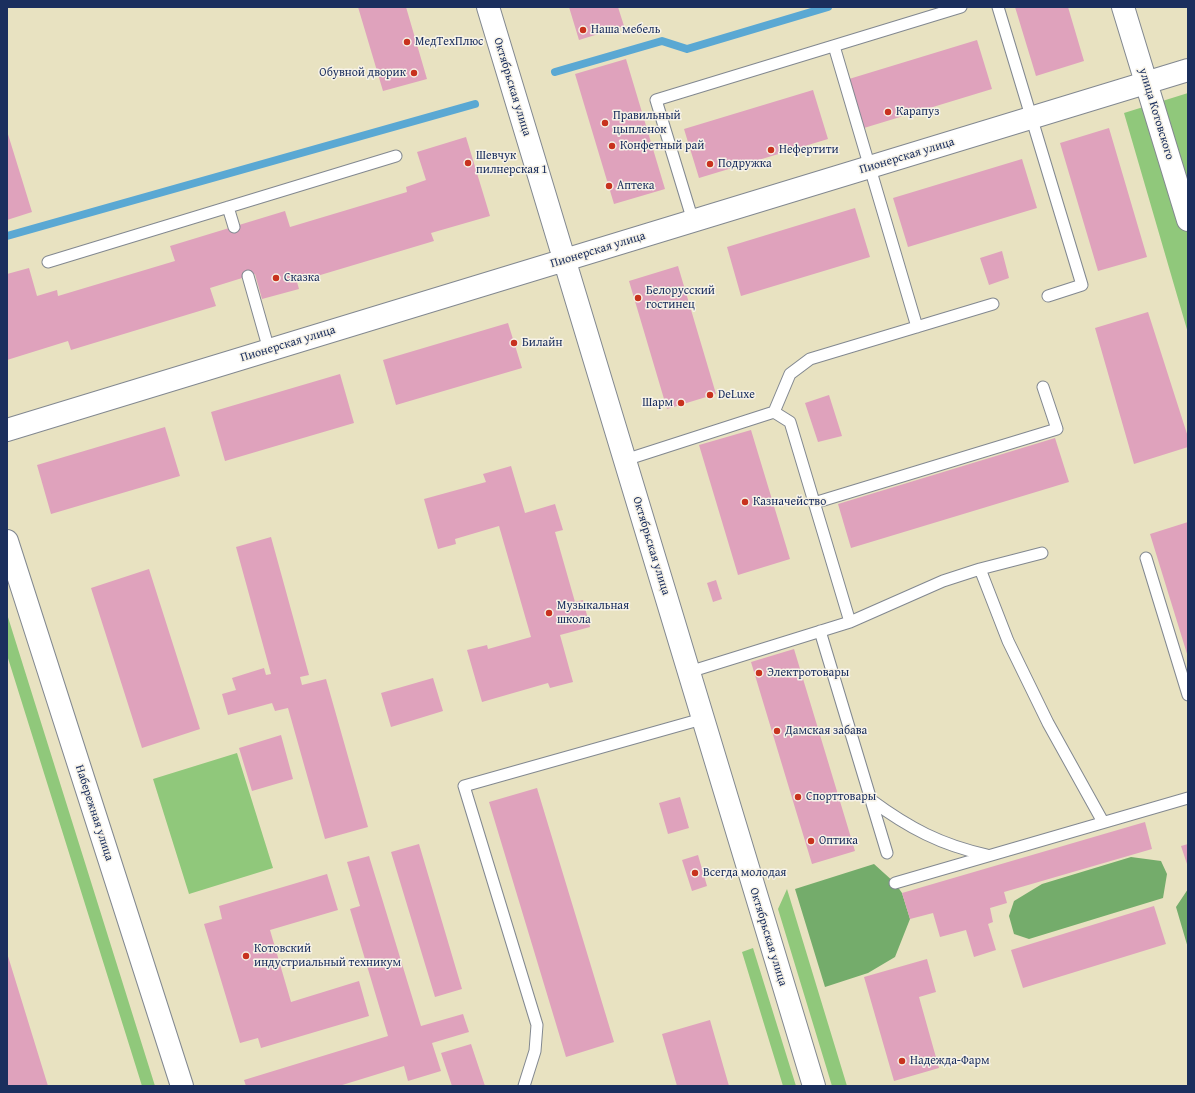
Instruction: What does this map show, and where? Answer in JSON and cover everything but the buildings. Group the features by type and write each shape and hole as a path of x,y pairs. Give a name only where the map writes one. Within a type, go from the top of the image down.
{"street":[{"name":"Октябрьская улица","path":"488,7 814,1086"},
{"name":"улица Котовского","path":"1123,7 1188,220"},
{"name":"Пионерская улица","path":"7,430 1188,70"},
{"name":"Набережная улица","path":"7,541 182,1086"}],"lane":[{"path":"693,221 656,100 961,7"},
{"path":"998,7 1082,285 1048,296"},
{"path":"834,46 918,327"},
{"path":"48,262 396,156"},
{"path":"228,206 234,227"},
{"path":"248,276 269,350"},
{"path":"626,460 774,412 790,374 810,359 993,304"},
{"path":"814,503 1057,429 1043,387"},
{"path":"774,412 790,422 850,622"},
{"path":"689,672 850,622 943,582 980,569 1042,553"},
{"path":"1146,558 1188,695"},
{"path":"980,569 1018,661 1048,723 1103,822"},
{"path":"820,631 887,853"},
{"path":"524,1086 535,1051 537,1025 464,786 702,719"},
{"path":"895,882 1188,798"},
{"path":"871,800 900,822 959,849 988,856"}],"green space":[{"path":"1188,93 1188,333 1124,113"},
{"path":"7,614 155,1086 142,1086 7,655"},
{"path":"237,753 273,868 189,894 153,779"},
{"path":"1131,857 1161,861 1167,874 1163,898 1029,939 1014,934 1009,916 1014,901 1042,884"},
{"path":"874,864 895,883 902,893 910,919 895,957 868,973 825,987 795,889"},
{"path":"787,889 847,1086 832,1086 778,909"},
{"path":"1188,889 1188,948 1176,907"},
{"path":"753,948 796,1086 783,1086 742,952"}],"waterway":[{"path":"555,72 662,41 687,49 828,7"},
{"path":"7,236 475,104"}],"place":[{"name":"Наша мебель","path":"583,30"},
{"name":"МедТехПлюс","path":"407,42"},
{"name":"Обувной дворик","path":"414,73"},
{"name":"Карапуз","path":"888,112"},
{"name":"Правильный цыпленок","path":"605,123"},
{"name":"Конфетный рай","path":"612,146"},
{"name":"Нефертити","path":"771,150"},
{"name":"Шевчук пилнерская 1","path":"468,163"},
{"name":"Подружка","path":"710,164"},
{"name":"Аптека","path":"609,186"},
{"name":"Сказка","path":"276,278"},
{"name":"Белорусский гостинец","path":"638,298"},
{"name":"Билайн","path":"514,343"},
{"name":"DeLuxe","path":"710,395"},
{"name":"Шарм","path":"681,403"},
{"name":"Казначейство","path":"745,502"},
{"name":"Музыкальная школа","path":"549,613"},
{"name":"Электротовары","path":"759,673"},
{"name":"Дамская забава","path":"777,731"},
{"name":"Спорттовары","path":"798,797"},
{"name":"Оптика","path":"811,841"},
{"name":"Всегда молодая","path":"695,873"},
{"name":"Котовский индустриальный техникум","path":"246,956"},
{"name":"Надежда-Фарм","path":"902,1061"}]}
